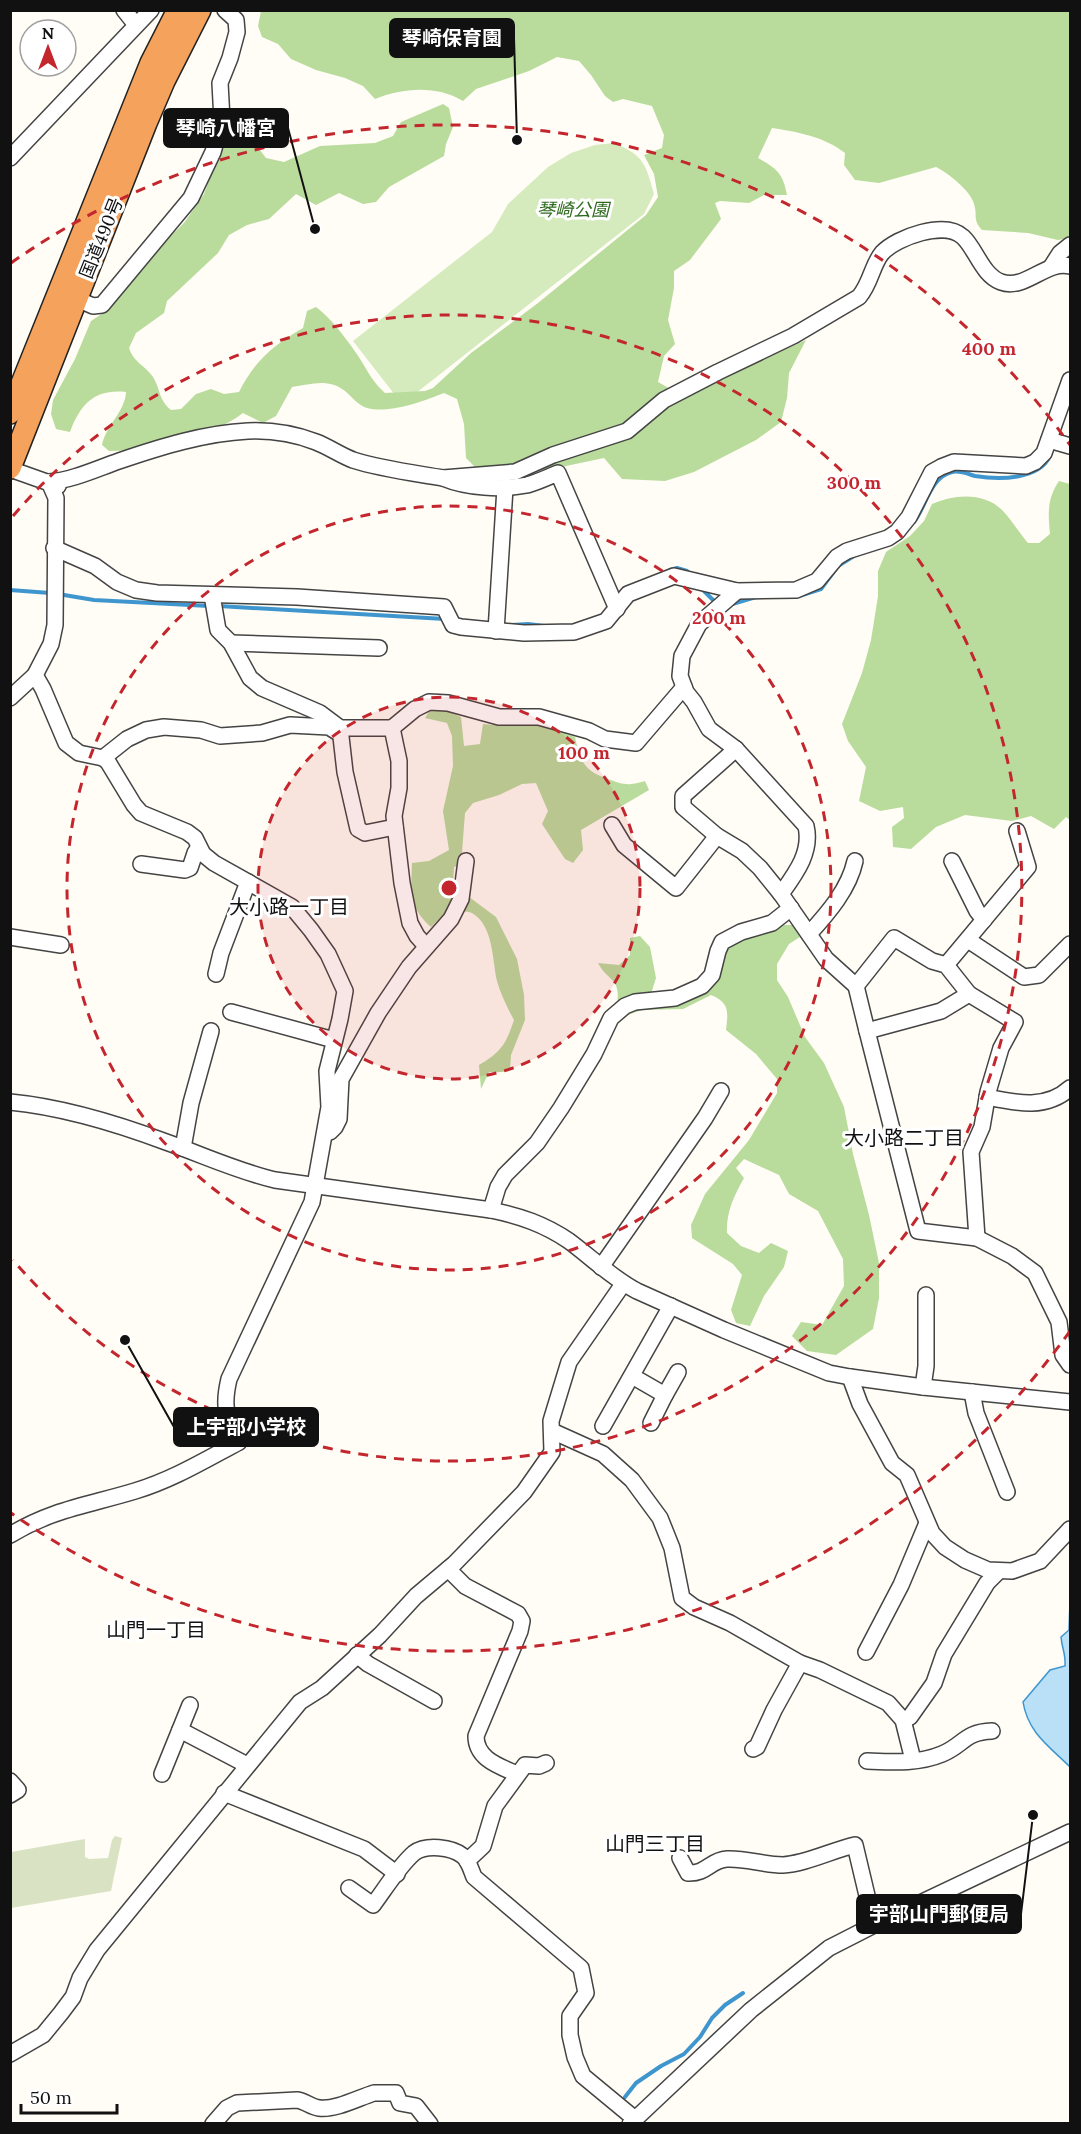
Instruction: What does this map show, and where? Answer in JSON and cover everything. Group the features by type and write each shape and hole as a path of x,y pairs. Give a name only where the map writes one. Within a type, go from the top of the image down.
{"highway":[{"name":"国道490号","path":"10,413 151,63 177,10"},
{"name":"国道490号","path":"10,469 146,123 164,81 200,10"}],"street":[{"path":"124,10 136,26"},
{"path":"10,158 151,10"},
{"path":"77,299 93,306 102,305 191,198 213,152 222,120 220,83 237,32 236,20 225,10"},
{"path":"443,478 515,472 553,455 627,431 664,400 793,336 858,297 867,288 882,253 896,243 926,230 948,230 962,236 978,260 997,280 1004,283 1023,280 1051,267 1071,266"},
{"path":"1051,267 1060,253 1071,245"},
{"path":"54,548 95,566 117,582 136,590 157,593 297,597 444,607 453,625 461,627 555,634 574,632 606,621 628,594 674,576 737,591 796,590 817,581 837,557 847,551 888,538 897,532 909,517 932,472 940,467 954,462 1026,466 1035,462 1044,453 1071,380"},
{"path":"10,469 67,488 202,447 230,433 263,431 315,441 352,460 443,478 456,483 504,488 528,484 558,473 617,609"},
{"path":"1049,440 1071,446"},
{"path":"10,698 35,675 51,644 55,625 56,498 49,482"},
{"path":"496,631 504,488"},
{"path":"737,591 699,624 682,657 680,676 709,729 736,749 806,826 809,837 805,856 781,894"},
{"path":"212,595 218,630 231,643 250,678 262,688 320,713 340,731 345,772 358,829 365,833 395,827"},
{"path":"231,643 380,648"},
{"path":"10,1535 62,1510 135,1491 173,1478 238,1442 227,1415 224,1399 229,1378 312,1202 328,1107 327,1071 345,991 328,954 292,907 214,863 203,854 195,838 186,832 141,813 108,762 103,758 79,753 66,743 35,675"},
{"path":"103,758 127,739 147,730 164,727 201,729 220,736 262,733 290,725 329,727 340,731 392,728 415,709 429,702 448,703 499,717 539,717 589,731 605,739 636,743 684,687"},
{"path":"392,728 399,761 399,788 394,816 402,883 410,923 426,946"},
{"path":"736,749 683,796 683,807 717,836 742,851 760,868 826,959 856,986 918,1231 977,1238 1012,1256 1035,1273 1066,1327 1064,1355 1071,1365"},
{"path":"612,825 624,845 676,888 717,836"},
{"path":"946,965 1028,867 1017,831"},
{"path":"141,864 185,870 190,868 199,848"},
{"path":"325,1132 335,1128 339,1119 341,1079 346,1067 362,1044 393,988 451,919 461,899 466,861"},
{"path":"809,934 843,890 852,875 855,861"},
{"path":"952,861 977,911 984,920"},
{"path":"216,974 221,953 248,882"},
{"path":"491,1210 498,1187 505,1175 537,1143 561,1108 594,1054 611,1018 625,1006 635,1002 675,998 702,986 712,975 722,942 741,932 772,923 791,908"},
{"path":"10,937 61,945"},
{"path":"856,986 894,938 932,961 946,965 969,994 1015,1022 1001,1048 987,1097 982,1127 971,1152 977,1238"},
{"path":"968,939 1024,976 1040,975 1069,947"},
{"path":"867,1031 941,1011 969,994"},
{"path":"231,1012 334,1040"},
{"path":"183,1148 191,1103 211,1031"},
{"path":"987,1097 1020,1104 1048,1102 1071,1088"},
{"path":"601,1267 721,1092"},
{"path":"10,1102 59,1110 183,1148 255,1175 314,1186 491,1210 523,1217 546,1227 570,1242 623,1284 828,1373 923,1387 1071,1402"},
{"path":"10,2054 43,2035 73,1997 83,1971 97,1950 300,1702 322,1688 380,1635 416,1596 448,1569 524,1492 552,1452 550,1421 569,1362 623,1284"},
{"path":"923,1387 926,1366 926,1294"},
{"path":"603,1426 671,1306"},
{"path":"651,1423 678,1372"},
{"path":"632,1376 665,1395"},
{"path":"850,1377 860,1404 892,1463 907,1475 932,1533 945,1547 988,1570 1012,1571 1040,1562 1071,1529"},
{"path":"972,1392 976,1413 1007,1492"},
{"path":"552,1431 603,1454 632,1480 660,1518 672,1548 682,1598 801,1663 875,1695 888,1703 903,1720 913,1760"},
{"path":"866,1652 901,1585 927,1523"},
{"path":"448,1569 465,1586 518,1614 522,1621 520,1631 476,1736 476,1744 486,1758 517,1774"},
{"path":"903,1720 910,1717 934,1683 944,1654 987,1583 999,1571"},
{"path":"357,1654 368,1664 434,1701"},
{"path":"753,1749 757,1747 774,1710 801,1663"},
{"path":"162,1774 190,1705"},
{"path":"180,1730 247,1765"},
{"path":"867,1761 898,1763 941,1755 978,1732 992,1731"},
{"path":"468,1861 483,1846 495,1806 517,1774 525,1765 539,1766 546,1763"},
{"path":"10,1781 18,1791 10,1795"},
{"path":"224,1793 364,1849 397,1874"},
{"path":"349,1888 373,1905 415,1852 429,1848 450,1849 462,1855 468,1861 474,1877 581,1968 586,1993 570,2016 570,2035 575,2056 583,2076 632,2121 751,2010 829,1948 1071,1832"},
{"path":"680,1858 688,1873 699,1874 718,1861 727,1859 781,1865 855,1845 874,1925"},
{"path":"213,2124 227,2108 237,2103 297,2100 318,2108 328,2108 374,2093 397,2096 405,2105 416,2106 430,2124"}],"green space":[{"path":"261,11 1070,11 1070,238 1058,240 1028,233 982,230 976,220 972,199 964,188 936,167 879,183 855,180 844,165 845,153 837,147 811,136 772,128 758,158 778,172 787,195 764,195 749,203 720,201 715,203 721,219 690,260 674,271 674,288 668,320 675,344 664,356 658,382 683,396 806,340 789,373 787,398 781,422 756,440 694,472 665,481 622,479 604,458 547,470 538,470 523,464 503,469 475,467 466,458 464,424 457,399 444,393 407,406 376,409 364,407 333,384 320,383 292,387 276,416 263,423 243,413 214,430 179,442 143,449 109,451 102,445 104,438 122,406 126,392 115,392 90,400 79,413 70,432 56,429 51,414 53,400 75,359 91,321 100,315 145,261 184,223 204,194 229,136 244,133 266,158 284,162 320,146 375,143 393,136 401,122 443,104 449,108 453,127 444,156 389,187 376,202 363,204 339,193 316,205 296,194 269,219 247,225 229,235 218,253 167,301 164,313 136,333 129,348 134,357 153,377 162,398 171,410 181,409 196,394 211,389 224,394 239,392 265,355 303,328 307,311 316,307 342,333 372,378 385,393 425,391 433,388 471,353 538,303 646,215 658,197 654,174 644,155 662,148 664,135 652,106 623,99 613,102 605,96 579,61 557,57 529,71 476,89 463,101 431,90 397,92 375,99 363,86 291,59 278,44 262,37 258,26"},
{"name":"琴崎公園","path":"614,143 638,157 649,175 654,194 644,214 402,404 353,341 492,232 508,204 548,167 571,153 595,145"},
{"path":"1059,481 1070,484 1070,820 1066,817 1054,829 1031,816 1012,821 965,815 936,827 911,849 893,847 892,827 904,818 903,807 880,811 859,801 866,767 848,741 842,724 862,673 871,640 878,596 878,571 886,552 910,536 924,521 932,504 950,498 969,496 995,504 1006,514 1028,543 1039,543 1050,534 1049,506"},
{"path":"430,710 445,710 461,717 464,746 480,744 483,724 504,726 532,722 575,737 581,759 588,769 622,784 645,781 649,790 581,830 583,850 573,863 565,859 542,824 548,811 536,783 522,784 499,795 473,803 465,813 461,865 454,867 453,885 496,917 517,959 524,995 525,1020 511,1055 510,1069 503,1072 489,1072 481,1089 479,1065 502,1047 514,1020 497,981 488,935 479,919 472,913 466,912 445,913 431,927 418,912 412,898 412,863 429,861 449,850 443,811 453,766 452,736 447,723 425,718"},
{"path":"784,925 792,925 800,937 789,944 777,964 777,980 788,997 805,1037 824,1063 844,1107 879,1263 879,1298 873,1329 836,1355 807,1351 792,1336 801,1322 822,1325 844,1286 843,1259 818,1211 789,1194 779,1175 744,1159 736,1168 744,1178 731,1204 727,1233 741,1246 759,1253 771,1243 788,1251 784,1267 764,1296 750,1326 736,1323 731,1310 742,1275 733,1264 692,1238 691,1225 705,1194 749,1140 777,1093 777,1079 756,1054 726,1030 726,1009 722,1001 711,995 683,1009 642,1010 625,1016 617,1005 616,985 598,963 619,965 630,955 630,938 640,936 650,947 656,978 651,994 664,1003 696,998 709,988 726,951 737,942"},
{"path":"115,1836 122,1838 111,1891 11,1908 11,1852 85,1839 85,1857 89,1859 108,1858"}],"water":[{"path":"1070,1601 1070,1767 1035,1731 1023,1702 1050,1670 1065,1666 1061,1637 1069,1630"}],"waterway":[{"path":"914,522 933,486 945,475 958,472 975,476 1006,478 1037,470 1050,456"},
{"path":"796,597 821,589 838,566 854,556"},
{"path":"670,570 677,568 687,571 690,575"},
{"path":"701,588 717,604"},
{"path":"10,590 50,593"},
{"path":"58,594 94,600 209,606"},
{"path":"729,605 756,597"},
{"path":"219,606 445,619"},
{"path":"512,625 544,626"},
{"path":"625,2097 636,2083 684,2054 700,2037 712,2018 725,2005 743,1993"}],"place":[{"name":"琴崎保育園","path":"517,140"},
{"name":"琴崎八幡宮","path":"315,229"},
{"name":"上宇部小学校","path":"125,1340"},
{"name":"宇部山門郵便局","path":"1033,1815"}],"district":[{"name":"大小路一丁目","path":"289,906"},
{"name":"大小路二丁目","path":"904,1137"},
{"name":"山門一丁目","path":"156,1629"},
{"name":"山門三丁目","path":"655,1843"}]}
